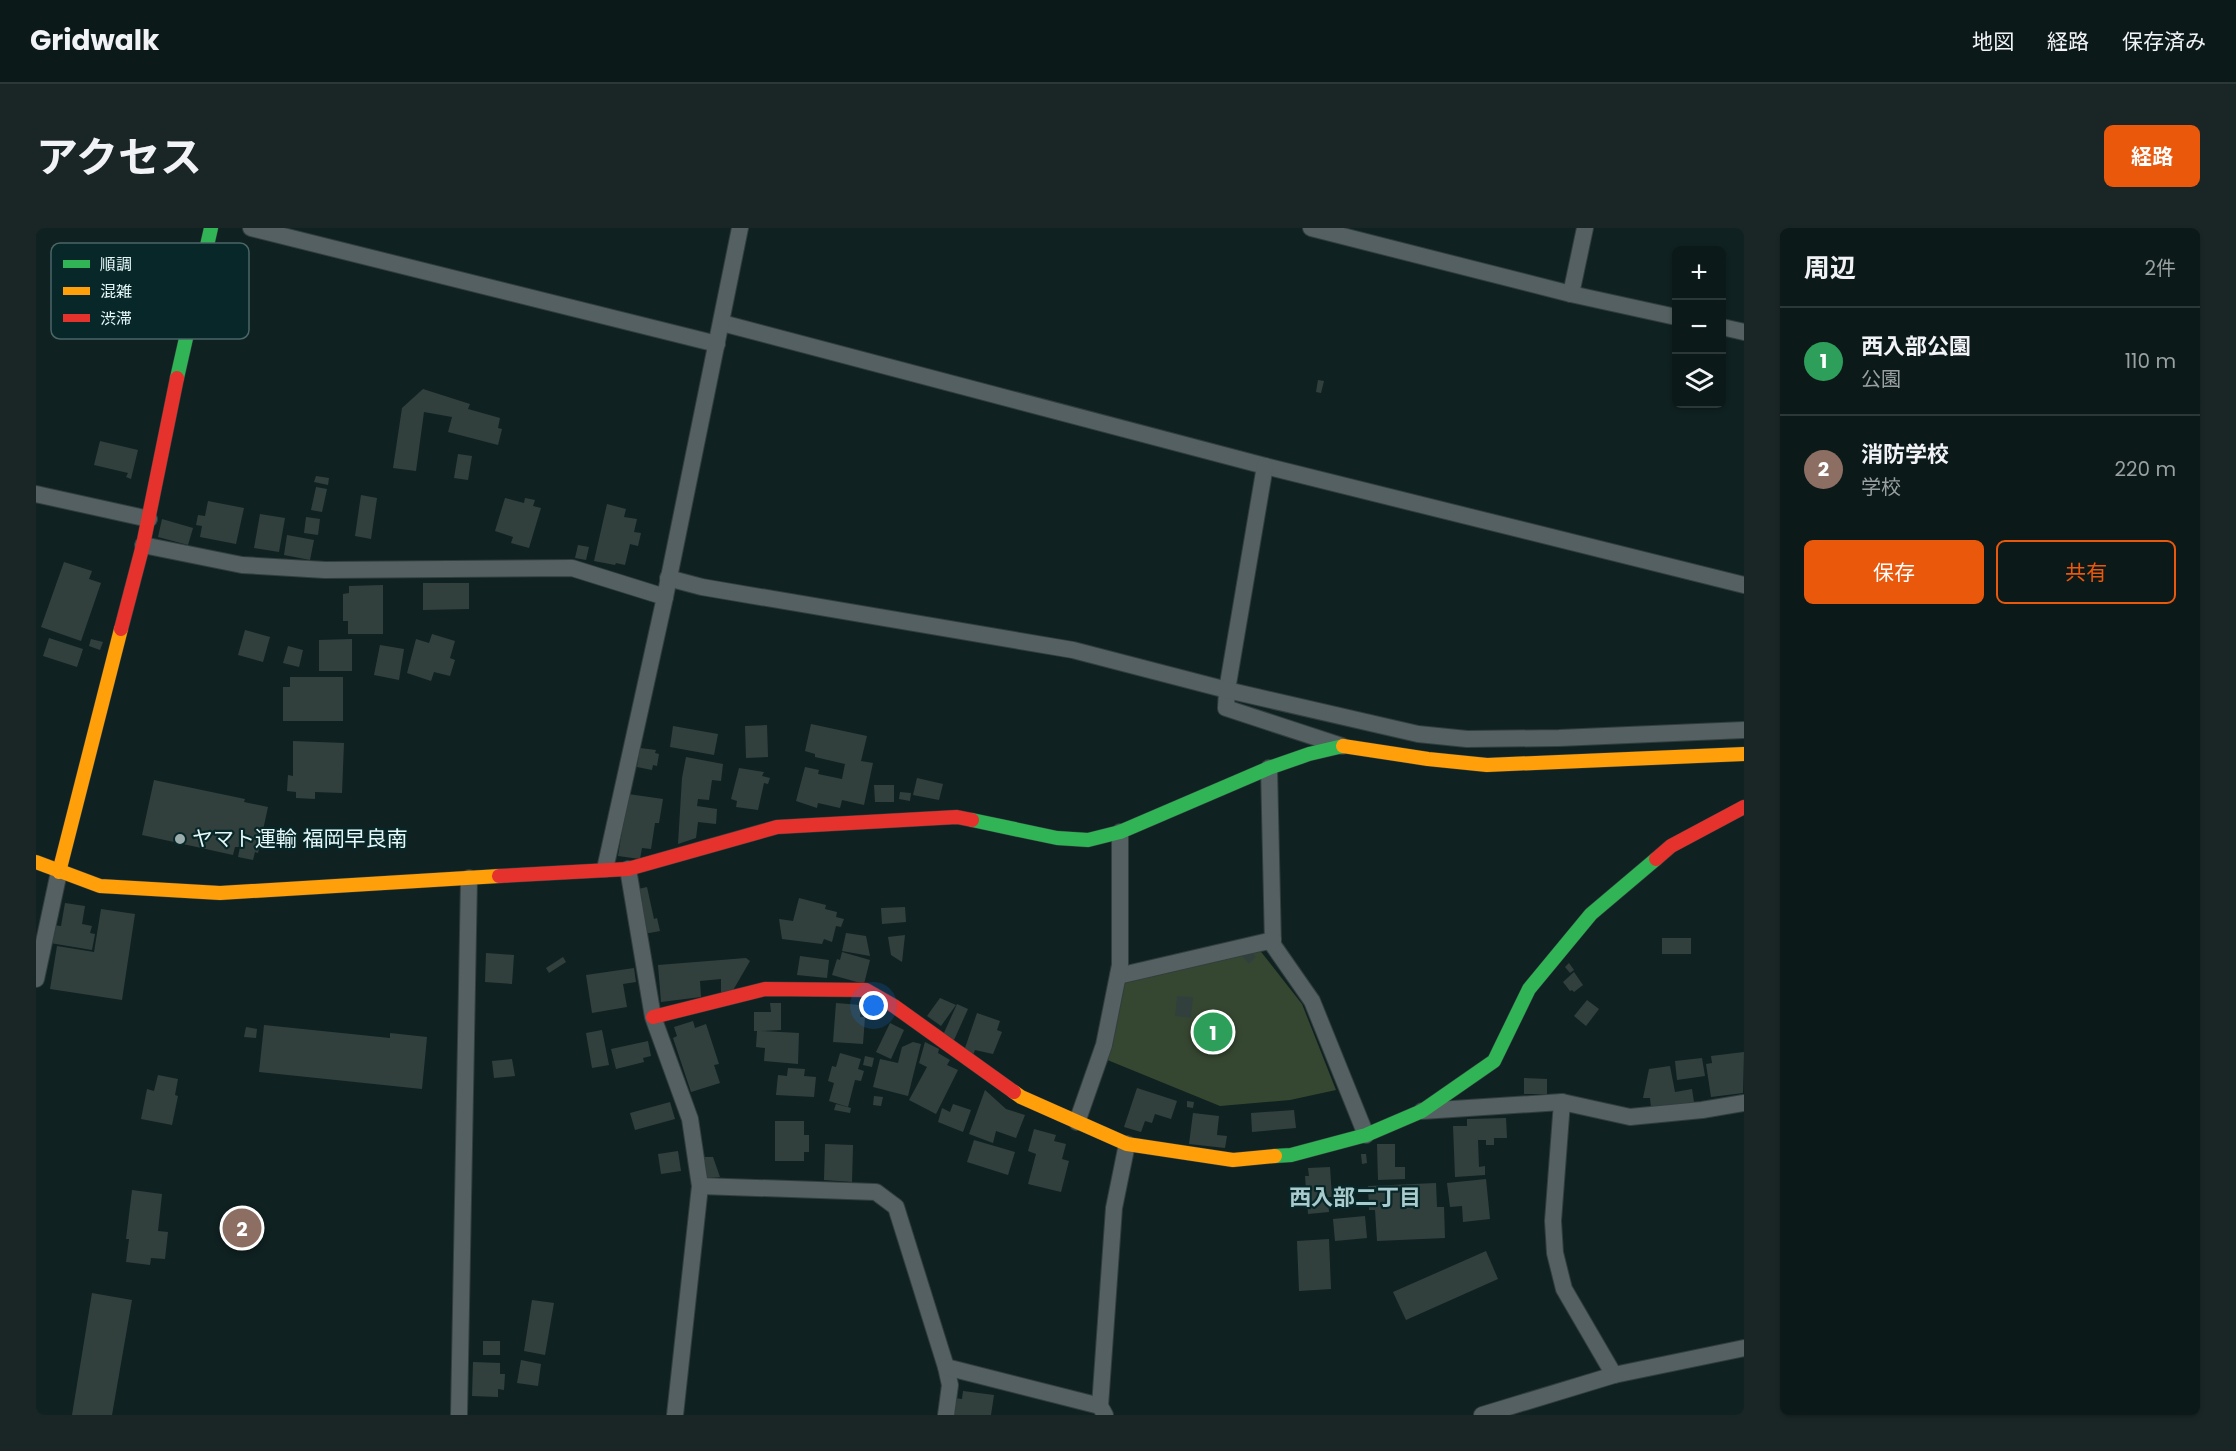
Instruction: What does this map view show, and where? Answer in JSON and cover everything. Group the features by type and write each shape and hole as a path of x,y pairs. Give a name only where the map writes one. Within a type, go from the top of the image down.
{"street":[{"path":"208,243 211,228"},
{"path":"251,228 717,344"},
{"path":"605,869 665,597 740,228"},
{"path":"1311,228 1571,294 1672,316"},
{"path":"1571,294 1585,228"},
{"path":"722,323 1265,466 1744,585"},
{"path":"1726,328 1744,332"},
{"path":"36,979 59,872 143,545 186,339"},
{"path":"1265,466 1227,690 1226,708 1342,746 1487,765 1744,754"},
{"path":"36,494 148,519"},
{"path":"143,545 242,565 325,570 572,568 665,597"},
{"path":"668,578 702,587 1073,650 1227,690 1418,734 1467,739 1559,738 1744,730"},
{"path":"36,862 100,886 220,893 628,869 777,827 957,817 1057,838 1088,840 1120,832 1309,753 1342,746"},
{"path":"1269,768 1273,945 1312,1001 1366,1135"},
{"path":"653,1017 765,989 866,990 894,1006 1021,1097 1127,1144 1233,1160 1291,1155 1366,1135 1422,1111 1494,1061 1529,989 1591,914 1671,846 1744,807"},
{"path":"1077,1122 1104,1045 1120,965 1120,832"},
{"path":"628,869 653,1017 690,1119 700,1186 675,1415"},
{"path":"459,1415 469,878"},
{"path":"1118,976 1273,939"},
{"path":"1422,1111 1562,1102 1630,1117 1702,1110 1744,1103"},
{"path":"1562,1102 1553,1221 1555,1253 1564,1289 1614,1375"},
{"path":"946,1367 1102,1411 1114,1208 1127,1144"},
{"path":"700,1186 876,1192 896,1208 946,1367 950,1385 946,1415"},
{"path":"1482,1415 1614,1375 1744,1348"}],"green space":[{"path":"1258,948 1302,1004 1336,1090 1290,1100 1220,1106 1105,1059 1125,983"}],"building":[{"path":"1318,380 1324,381 1321,393 1316,392"},
{"path":"423,389 470,404 468,409 500,418 498,428 502,429 498,445 448,432 452,417 424,412 416,471 393,468 402,408"},
{"path":"100,441 138,450 131,479 126,477 128,473 94,465"},
{"path":"458,454 472,456 468,480 454,478"},
{"path":"316,476 329,478 328,485 314,482"},
{"path":"316,487 327,489 322,512 311,510"},
{"path":"361,495 377,498 371,539 355,536"},
{"path":"505,498 524,503 525,498 535,500 533,506 541,508 529,548 511,543 513,537 495,531"},
{"path":"208,501 244,508 236,544 200,537 202,526 196,525 198,515 205,516"},
{"path":"607,504 626,509 624,517 637,519 634,532 641,533 638,546 630,544 625,565 594,561"},
{"path":"260,514 285,518 279,552 254,548"},
{"path":"306,517 320,519 318,535 304,533"},
{"path":"162,519 193,528 188,545 158,537"},
{"path":"287,535 314,540 310,560 284,555"},
{"path":"578,545 589,547 586,560 575,558"},
{"path":"64,562 92,571 89,579 101,583 81,641 41,627"},
{"path":"423,583 469,583 469,609 423,610"},
{"path":"383,585 383,634 348,634 348,621 343,621 343,594 349,593 349,586"},
{"path":"245,630 270,637 263,662 238,655"},
{"path":"432,634 455,641 450,658 455,660 450,676 434,672 431,681 407,673 416,639 429,643"},
{"path":"49,638 83,649 77,667 43,656"},
{"path":"91,639 103,642 100,650 89,646"},
{"path":"352,639 352,671 319,671 319,640"},
{"path":"380,645 404,649 399,680 374,675"},
{"path":"288,646 303,650 299,667 283,663"},
{"path":"290,677 343,677 343,721 283,721 283,687 290,687"},
{"path":"811,724 867,736 861,761 873,763 864,805 842,800 840,808 818,803 817,808 796,801 805,767 819,770 818,774 842,779 845,764 815,757 815,754 805,751"},
{"path":"767,725 768,757 746,758 745,726"},
{"path":"673,726 718,734 714,755 670,747"},
{"path":"293,741 344,743 342,793 315,792 315,799 296,798 296,792 287,791 288,775 293,776"},
{"path":"640,748 656,750 655,753 659,754 657,766 653,765 652,770 637,767"},
{"path":"686,757 723,764 721,781 712,780 709,800 698,799 697,806 717,809 716,824 698,822 696,838 678,844 682,778"},
{"path":"739,768 764,772 762,776 770,778 768,784 764,783 758,810 736,807 737,801 731,799"},
{"path":"917,778 943,784 939,800 913,795"},
{"path":"154,780 245,799 244,802 268,807 258,853 255,852 253,860 238,857 240,847 235,847 233,855 142,835"},
{"path":"874,785 894,785 894,802 875,802"},
{"path":"900,792 911,793 910,801 899,799"},
{"path":"628,794 663,799 659,823 655,823 651,849 642,848 640,859 618,856"},
{"path":"647,887 654,919 657,918 660,931 644,934 634,890"},
{"path":"799,898 826,905 825,909 837,912 836,917 844,919 841,927 836,926 832,942 824,939 822,944 782,939 779,919 793,921"},
{"path":"65,903 85,906 82,924 92,926 90,933 95,934 92,950 50,943 53,925 61,926"},
{"path":"905,907 906,922 882,924 881,908"},
{"path":"101,909 135,914 122,1000 50,989 57,946 94,952"},
{"path":"846,933 866,936 870,956 842,951"},
{"path":"905,935 902,962 891,955 888,937"},
{"path":"1662,938 1691,938 1691,954 1662,954"},
{"path":"1248,948 1256,957 1249,964 1241,955"},
{"path":"842,952 870,960 864,984 832,975"},
{"path":"486,953 514,955 512,984 485,982"},
{"path":"800,956 829,960 827,978 797,975"},
{"path":"563,957 566,962 549,973 546,968"},
{"path":"746,958 750,961 732,992 721,993 721,979 700,981 701,997 661,1002 658,965"},
{"path":"1569,963 1574,970 1570,973 1565,967"},
{"path":"634,968 636,982 623,984 627,1007 592,1013 586,975"},
{"path":"1574,972 1583,985 1574,992 1570,991 1563,982"},
{"path":"1177,996 1193,997 1191,1018 1175,1016"},
{"path":"940,998 956,1005 941,1026 927,1016"},
{"path":"1587,1000 1599,1009 1586,1026 1574,1016"},
{"path":"770,1003 781,1003 781,1030 761,1031 799,1033 798,1064 764,1061 765,1048 756,1047 757,1031 754,1031 754,1012 771,1012"},
{"path":"836,1003 861,1005 860,1017 865,1017 863,1044 833,1042"},
{"path":"957,1004 968,1009 954,1040 943,1035"},
{"path":"977,1013 1000,1021 997,1030 1002,1032 993,1054 975,1050 973,1055 964,1051"},
{"path":"693,1021 695,1028 706,1024 719,1064 714,1065 720,1083 691,1092 673,1038 677,1036 674,1027"},
{"path":"890,1023 904,1030 891,1059 876,1052"},
{"path":"264,1025 390,1038 390,1033 427,1037 422,1089 259,1072"},
{"path":"246,1027 257,1029 256,1038 244,1037"},
{"path":"602,1030 609,1065 592,1068 586,1033"},
{"path":"648,1041 651,1056 643,1058 644,1062 616,1069 611,1049"},
{"path":"913,1042 921,1044 908,1096 873,1087 880,1059 898,1063 902,1047"},
{"path":"925,1042 939,1049 938,1053 950,1060 947,1065 958,1070 936,1114 909,1100 927,1067 919,1063"},
{"path":"1744,1052 1743,1093 1711,1097 1706,1064 1712,1063 1711,1056"},
{"path":"840,1053 861,1059 858,1069 864,1071 861,1081 855,1080 848,1107 829,1101 834,1083 828,1081 832,1066 836,1067"},
{"path":"865,1056 874,1058 872,1067 863,1065"},
{"path":"1702,1058 1705,1076 1677,1080 1675,1061"},
{"path":"512,1059 515,1076 494,1078 492,1061"},
{"path":"1670,1066 1675,1092 1692,1089 1694,1102 1651,1108 1650,1098 1643,1098 1649,1069"},
{"path":"788,1068 805,1069 804,1076 816,1077 814,1097 776,1095 778,1075 787,1076"},
{"path":"158,1075 178,1079 175,1095 178,1096 172,1125 141,1119 147,1089 154,1091"},
{"path":"1524,1078 1547,1079 1547,1094 1524,1094"},
{"path":"1137,1088 1177,1101 1171,1119 1155,1114 1152,1123 1145,1121 1141,1132 1124,1127"},
{"path":"985,1090 1006,1109 1025,1115 1016,1138 996,1131 993,1143 969,1134"},
{"path":"874,1096 883,1097 881,1106 873,1105"},
{"path":"1187,1101 1194,1102 1193,1108 1187,1107"},
{"path":"670,1102 675,1119 635,1130 630,1113"},
{"path":"836,1104 851,1108 850,1113 834,1110"},
{"path":"953,1104 971,1110 963,1132 938,1122 942,1108 950,1112"},
{"path":"1294,1110 1296,1128 1252,1132 1251,1113"},
{"path":"1193,1113 1219,1116 1217,1135 1227,1136 1225,1148 1189,1144"},
{"path":"1506,1118 1507,1138 1494,1138 1494,1145 1486,1145 1486,1140 1478,1140 1479,1167 1485,1166 1485,1175 1455,1177 1453,1126 1467,1126 1467,1119"},
{"path":"775,1121 804,1121 804,1135 809,1135 809,1152 804,1152 804,1161 775,1161"},
{"path":"1034,1129 1056,1135 1054,1141 1066,1144 1062,1159 1069,1161 1061,1192 1028,1184 1036,1154 1028,1151"},
{"path":"974,1140 1015,1152 1008,1175 967,1162"},
{"path":"825,1144 853,1145 852,1182 824,1180"},
{"path":"1377,1144 1395,1144 1395,1167 1405,1167 1405,1179 1378,1180"},
{"path":"678,1151 681,1171 661,1174 658,1154"},
{"path":"1361,1154 1366,1154 1367,1163 1362,1164"},
{"path":"704,1157 713,1157 720,1177 707,1178"},
{"path":"1330,1167 1332,1197 1328,1197 1329,1212 1308,1214 1305,1176 1309,1176 1308,1168"},
{"path":"1486,1179 1490,1219 1463,1222 1462,1206 1450,1207 1447,1183"},
{"path":"1436,1183 1437,1207 1444,1207 1445,1238 1377,1241 1375,1210 1369,1210 1368,1186"},
{"path":"132,1190 162,1194 158,1231 168,1232 165,1259 151,1258 150,1265 126,1262 129,1239 126,1239"},
{"path":"1365,1216 1367,1238 1335,1241 1333,1219"},
{"path":"1329,1239 1331,1289 1299,1291 1297,1241"},
{"path":"1486,1251 1498,1279 1406,1320 1393,1292"},
{"path":"92,1293 132,1300 112,1415 72,1415"},
{"path":"532,1300 554,1303 545,1355 524,1351"},
{"path":"483,1341 500,1341 500,1355 483,1355"},
{"path":"521,1360 541,1364 538,1386 517,1383"},
{"path":"473,1362 500,1363 500,1374 505,1374 504,1390 498,1389 498,1397 472,1396"},
{"path":"963,1391 994,1395 991,1415 952,1415 955,1398 962,1399"}],"traffic: fast":[{"path":"208,243 211,228"},
{"path":"177,378 186,339"},
{"path":"972,820 1057,838 1088,840 1120,832 1269,768 1309,754 1343,746"},
{"path":"1275,1156 1291,1155 1366,1135 1422,1111 1494,1061 1529,989 1591,914 1656,859"}],"traffic: slow":[{"path":"59,872 121,629"},
{"path":"1343,746 1487,765 1744,754"},
{"path":"36,862 100,886 220,893 499,876"},
{"path":"1014,1092 1127,1144 1233,1160 1275,1156"}],"traffic: jam":[{"path":"121,629 143,545 177,378"},
{"path":"1656,859 1671,846 1744,807"},
{"path":"499,876 628,869 777,827 957,817 972,820"},
{"path":"653,1017 765,989 866,990 894,1006 1014,1092"}],"place":[{"name":"ヤマト運輸 福岡早良南","path":"180,839"},
{"name":"西入部公園","path":"1213,1032"},
{"name":"消防学校","path":"242,1228"}],"district":[{"name":"西入部二丁目","path":"1355,1197"}]}
